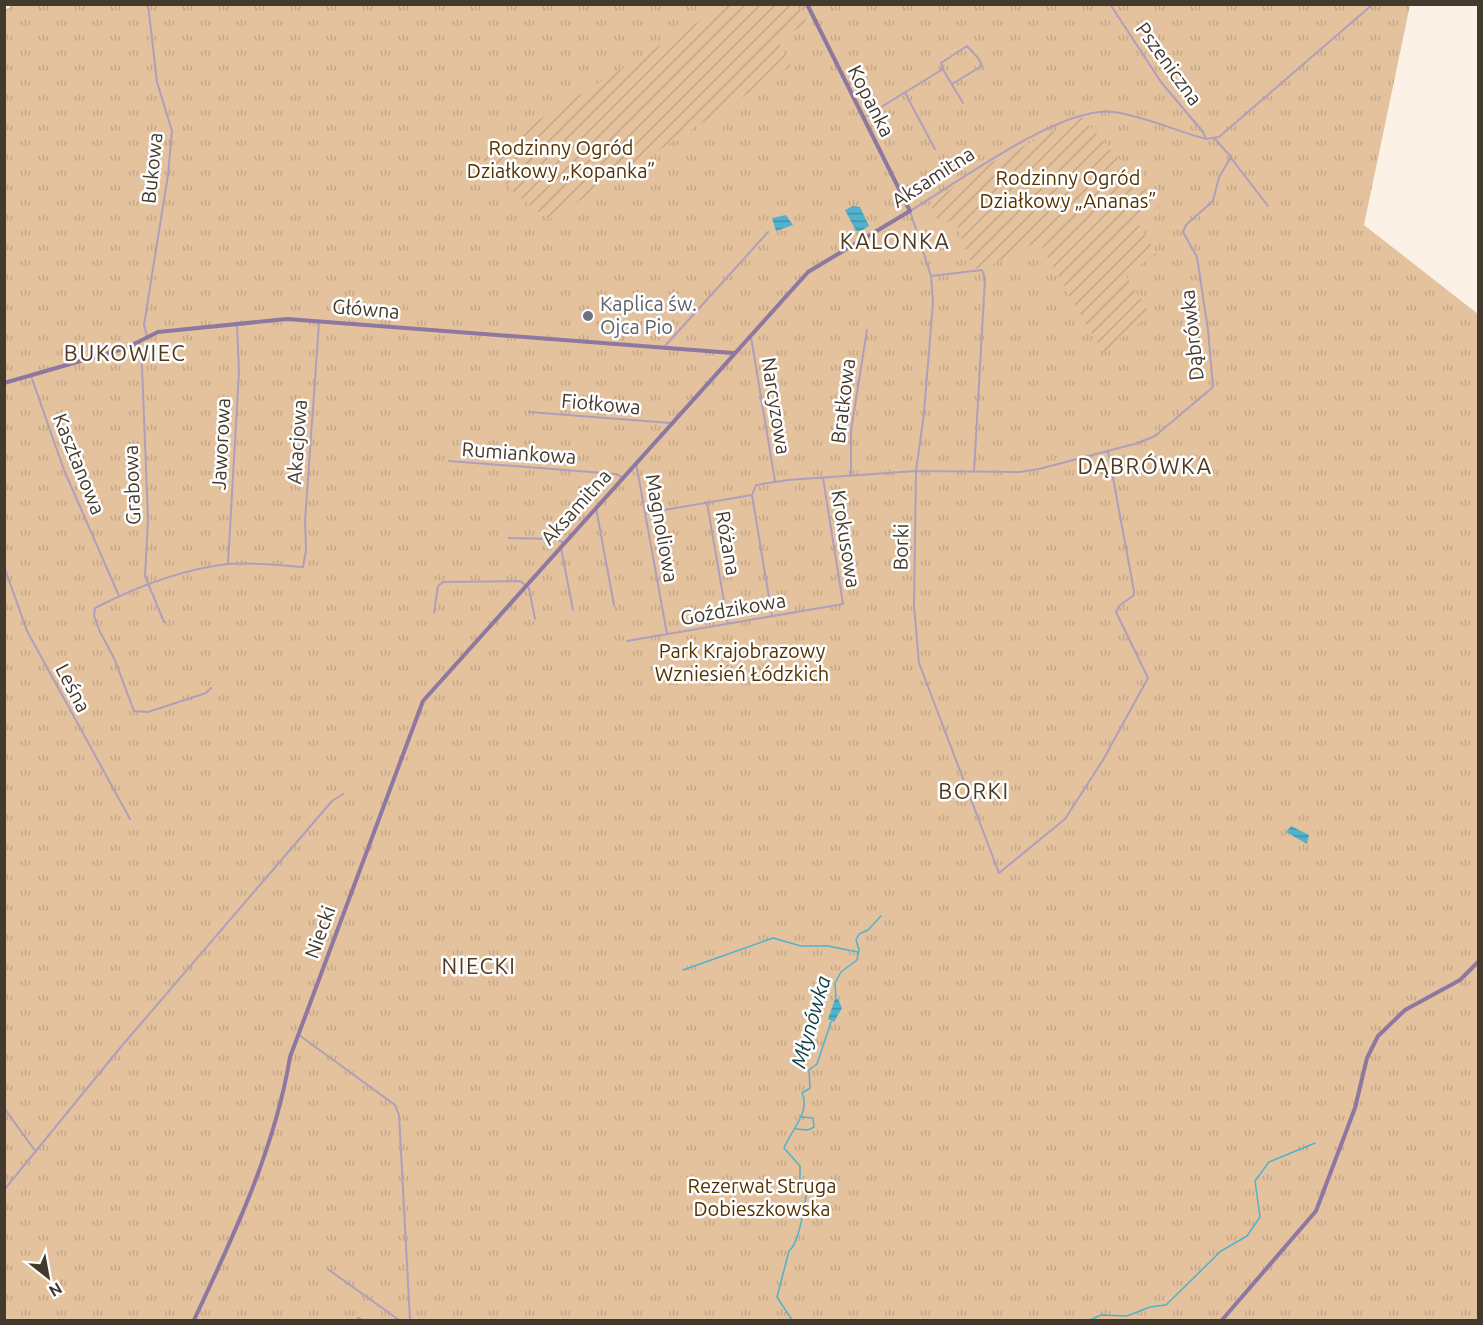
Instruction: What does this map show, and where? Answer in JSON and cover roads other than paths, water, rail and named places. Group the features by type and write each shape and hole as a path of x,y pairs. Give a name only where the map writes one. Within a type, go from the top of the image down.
{"street":[{"name":"Bukowa","path":"147,336 144,325 168,176 172,131 157,82 148,4"},
{"name":"Kopanka","path":"807,4 910,211"},
{"name":"Pszeniczna","path":"1110,4 1161,82 1203,132 1206,139"},
{"path":"1268,206 1215,139 1373,4"},
{"path":"952,84 979,68 982,63 967,46 941,63 943,69 963,103"},
{"path":"863,118 943,69"},
{"path":"905,93 934,149"},
{"name":"Aksamitna","path":"527,585 810,270 910,211 992,158 1087,112 1116,112 1206,139 1215,139"},
{"name":"Dąbrówka","path":"775,482 916,471 1020,472 1108,452 1155,436 1212,387 1208,330 1197,257 1183,230 1214,200 1219,177 1231,157"},
{"name":"Borki","path":"910,211 931,276 931,341 916,471 914,606 919,663 999,873 1065,819 1103,760 1148,678 1116,612 1119,606 1134,595 1134,591 1108,452"},
{"path":"663,349 768,232"},
{"path":"931,276 982,270 985,278 974,472"},
{"name":"Główna","path":"147,336 158,332 287,320 319,320 734,353"},
{"name":"Akacjowa","path":"228,564 303,567 306,550 305,521 319,320"},
{"name":"Jaworowa","path":"228,564 239,372 237,325"},
{"name":"Bratkowa","path":"851,476 851,432 867,330"},
{"name":"Narcyzowa","path":"750,335 775,482"},
{"path":"4,383 139,343 147,336"},
{"name":"Grabowa","path":"139,343 142,366 148,519 146,576 164,622"},
{"name":"Kasztanowa","path":"30,375 68,481 119,596"},
{"name":"Fiołkowa","path":"529,412 671,423"},
{"name":"Rumiankowa","path":"449,461 615,474 622,477"},
{"name":"Magnoliowa","path":"636,462 667,634"},
{"name":"Krokusowa","path":"823,478 843,604"},
{"path":"772,616 752,495 756,485 775,482"},
{"path":"646,513 752,495"},
{"name":"Różana","path":"707,503 728,624"},
{"path":"596,507 614,605"},
{"path":"509,538 556,539 564,543"},
{"path":"560,547 573,610"},
{"path":"211,688 206,693 148,712 134,711 94,616 95,608 119,596 178,575 228,564"},
{"name":"Leśna","path":"4,566 27,631 130,819"},
{"path":"434,612 438,586 443,582 492,579 520,581 527,585 535,619"},
{"name":"Niecki","path":"194,1320 228,1246 254,1180 284,1096 290,1057 418,710 527,585"},
{"name":"Goździkowa","path":"627,641 843,604"},
{"path":"4,1190 208,943 250,898 332,801 343,794"},
{"path":"1222,1320 1316,1211 1355,1108 1367,1058 1378,1036 1406,1010 1460,980 1479,962"},
{"path":"299,1035 395,1105 399,1115 410,1320"},
{"path":"4,1108 36,1152"},
{"path":"329,1270 399,1320"},
{"path":"358,1318 362,1320"}],"water":[{"path":"853,206 860,207 869,226 861,231 856,231 845,210"},
{"path":"786,215 793,225 776,231 772,218"},
{"path":"1291,826 1309,835 1307,844 1286,832"},
{"path":"835,999 838,999 842,1008 834,1022 828,1019"}],"waterway":[{"name":"Młynówka","path":"836,999 835,983 841,972 857,960 859,950 856,940 859,934 868,930 881,916"},
{"path":"683,970 773,938 801,946 828,946 858,952"},
{"name":"Młynówka","path":"792,1320 777,1297 789,1251 796,1240 807,1192 800,1178 800,1166 784,1148 802,1115 804,1107 802,1093 810,1088 809,1070 817,1064 831,1022"},
{"name":"Młynówka","path":"796,1129 808,1130 814,1127 813,1118 802,1117"},
{"path":"1090,1320 1101,1315 1127,1316 1150,1307 1166,1305 1221,1251 1247,1236 1260,1217 1255,1181 1269,1162 1315,1143"}],"place":[{"name":"Kaplica św. Ojca Pio","path":"588,316"}],"district":[{"name":"KALONKA","path":"895,241"},
{"name":"BUKOWIEC","path":"125,353"},
{"name":"DĄBRÓWKA","path":"1145,466"},
{"name":"BORKI","path":"974,791"},
{"name":"NIECKI","path":"479,966"}],"park label":[{"name":"Rodzinny Ogród Działkowy „Kopanka”","path":"561,160"},
{"name":"Rodzinny Ogród Działkowy „Ananas”","path":"1068,190"},
{"name":"Park Krajobrazowy Wzniesień Łódzkich","path":"742,662"},
{"name":"Rezerwat Struga Dobieszkowska","path":"762,1198"}]}
